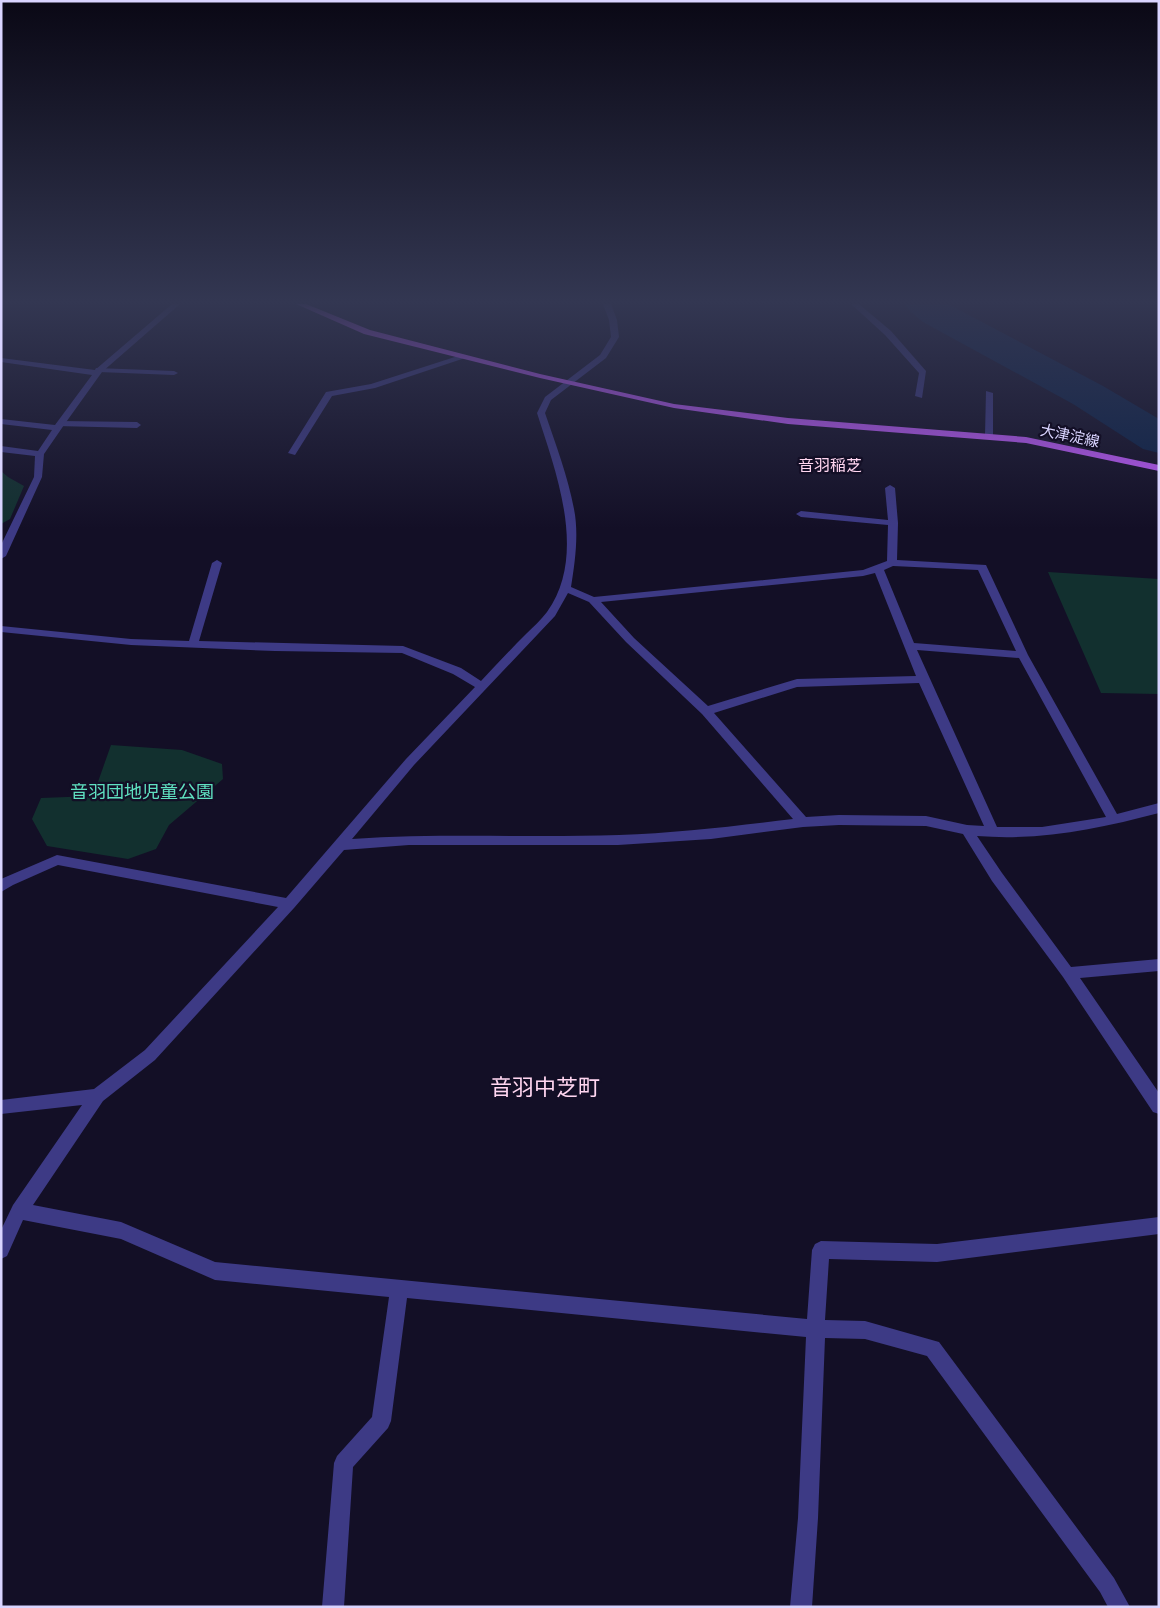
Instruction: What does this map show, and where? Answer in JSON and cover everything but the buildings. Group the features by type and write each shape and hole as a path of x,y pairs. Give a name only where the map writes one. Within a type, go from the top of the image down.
{"main road":[{"name":"大津淀線","path":"554,379 674,406 779,419 1026,440 1159,468"}],"street":[{"path":"1,556 38,477 40,454 93,379"},
{"path":"292,453 329,394 372,386 394,379"},
{"path":"1,1250 19,1212 97,1096 150,1055 290,904 410,762 551,614 566,588 571,552 570,511 555,453 541,414 548,399 575,379"},
{"path":"919,396 922,379"},
{"path":"989,393 989,436"},
{"path":"1,421 59,426 137,425"},
{"path":"1,449 40,454"},
{"path":"890,488 893,523 892,563"},
{"path":"801,514 893,523"},
{"path":"193,644 217,563"},
{"path":"593,600 878,570 892,563 982,566 1023,655 1114,820"},
{"path":"878,570 911,646 923,679 992,832"},
{"path":"566,588 593,600 630,640 706,710 802,822"},
{"path":"1,629 132,642 403,650 457,671 483,687"},
{"path":"911,646 1023,655"},
{"path":"706,710 797,683 923,679"},
{"path":"340,845 409,840 618,840 711,834 802,822 838,820 926,821 967,830 1042,832 1114,820 1159,808"},
{"path":"967,830 996,878 1068,972 1157,1101"},
{"path":"1,887 8,881 57,860 290,904"},
{"path":"1068,972 1159,966"},
{"path":"1,1107 97,1096"},
{"path":"19,1212 120,1230 215,1271 814,1329 865,1330 933,1348 1107,1585 1120,1607"},
{"path":"802,1607 808,1538 814,1329 821,1250 937,1252 1159,1225"},
{"path":"333,1607 344,1463 381,1421 399,1290"}],"green space":[{"path":"1,471 24,486 10,519 1,524"},
{"path":"1048,572 1159,579 1159,694 1101,693"},
{"name":"音羽団地児童公園","path":"111,745 182,750 222,764 223,779 169,825 156,849 128,859 47,846 32,819 41,798 93,796"}],"waterway":[{"path":"1058,379 1088,395 1159,439"}],"district":[{"name":"音羽稲芝","path":"830,465"},
{"name":"音羽中芝町","path":"545,1086"}]}
